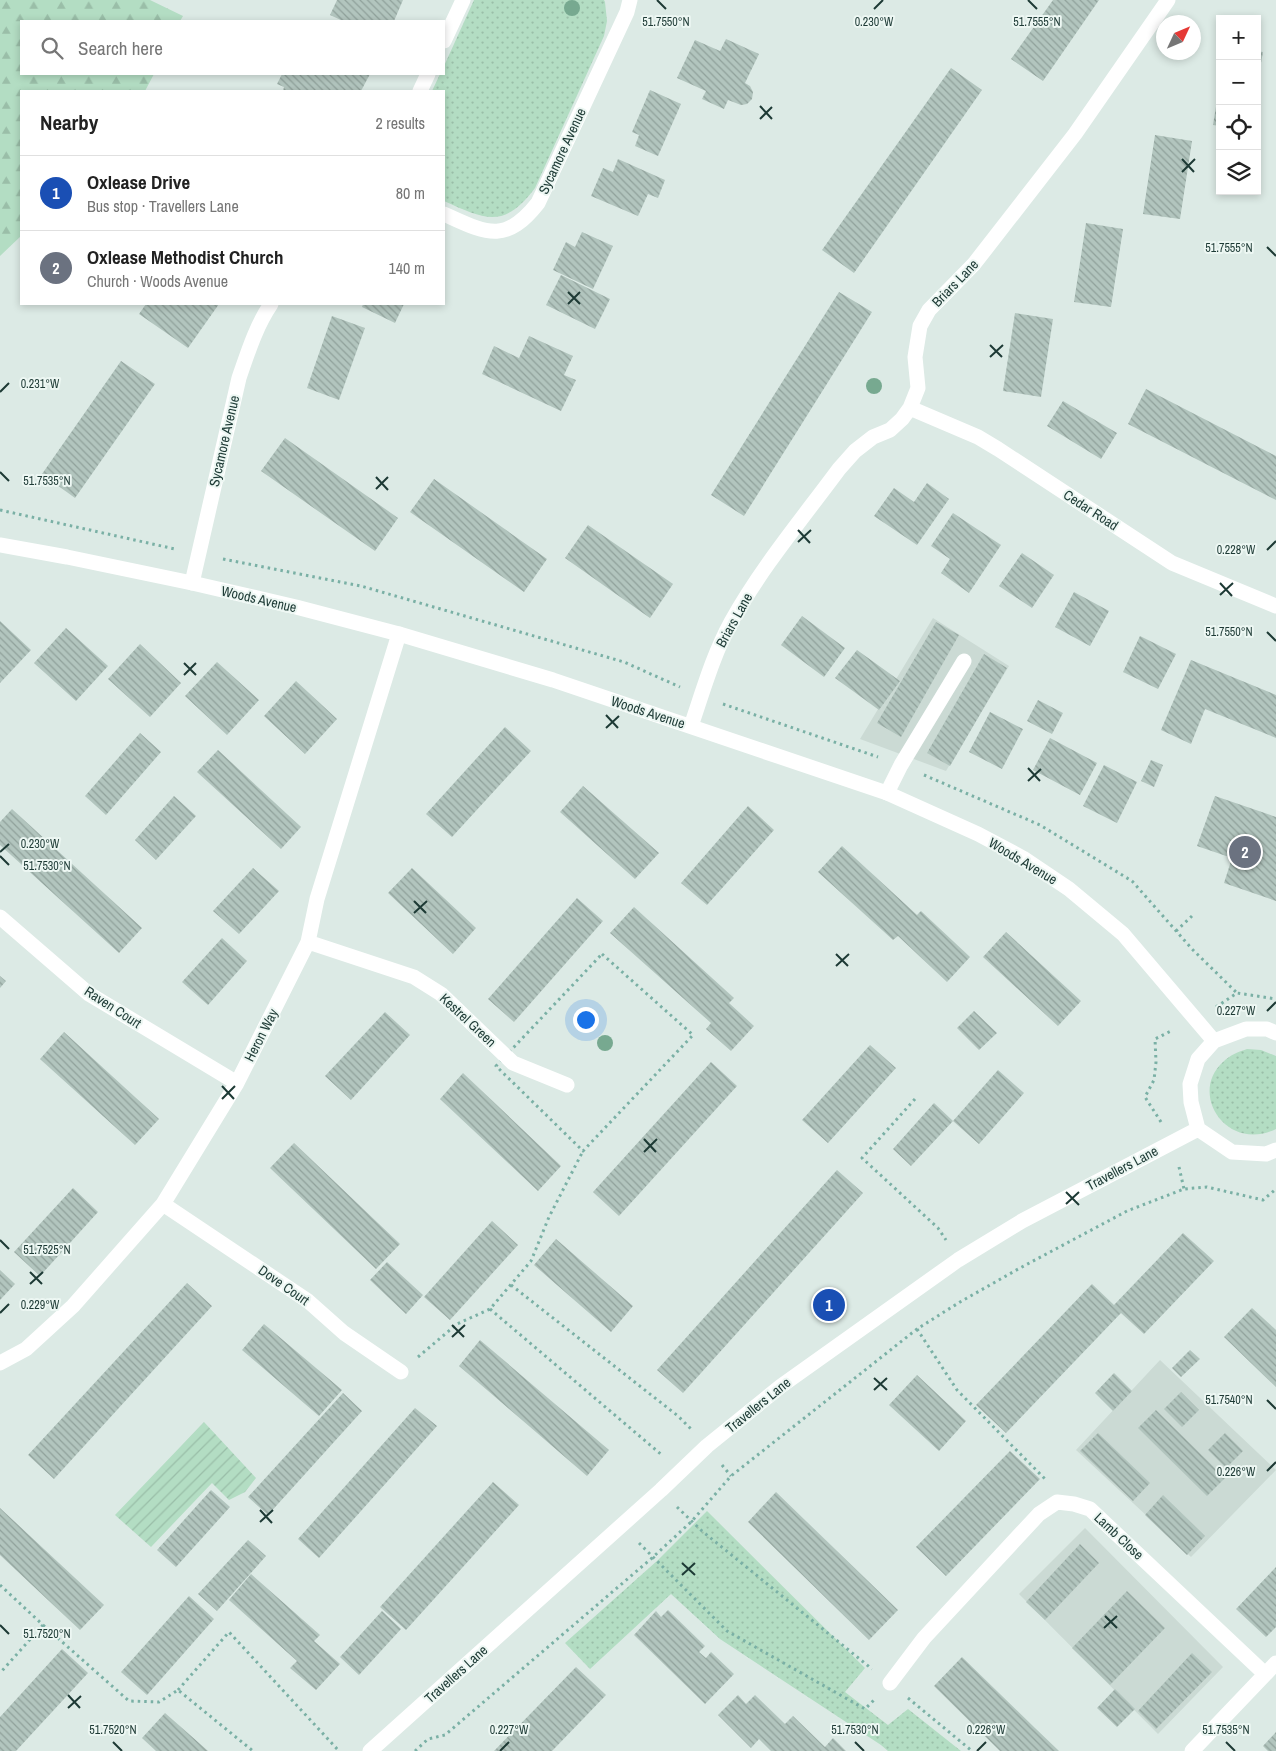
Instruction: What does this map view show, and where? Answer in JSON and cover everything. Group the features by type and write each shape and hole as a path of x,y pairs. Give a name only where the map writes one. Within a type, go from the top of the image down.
{"street":[{"path":"445,39 463,0"},
{"name":"Sycamore Avenue","path":"445,214 479,230 496,233 513,228 527,217 542,194 627,12 630,0"},
{"name":"Briars Lane","path":"691,726 712,663 730,623 753,587 854,451 873,437 890,430 910,408 918,388 915,357 920,326 929,310 974,264 1069,141 1168,0"},
{"path":"420,90 428,75"},
{"name":"Sycamore Avenue","path":"192,583 239,378 250,344 270,305"},
{"name":"Cedar Road","path":"910,408 978,437 1172,563 1276,606"},
{"name":"Woods Avenue","path":"0,545 192,583 296,607 399,634 552,680 887,793 978,834 1023,858 1069,889 1123,934 1214,1041"},
{"name":"Heron Way","path":"0,1363 26,1349 73,1306 163,1204 237,1083 308,942 317,899 399,634"},
{"path":"887,793 901,765 964,661"},
{"name":"Raven Court","path":"0,917 89,994 237,1083"},
{"name":"Kestrel Green","path":"308,942 414,977 441,994 513,1063 567,1085"},
{"path":"1276,1033 1267,1029 1246,1029 1214,1041 1198,1059 1190,1084 1190,1102 1198,1129 1212,1140 1232,1152 1266,1154 1276,1150"},
{"name":"Travellers Lane","path":"370,1751 707,1446 780,1386 958,1260 1022,1221 1198,1129"},
{"name":"Dove Court","path":"163,1204 308,1301 344,1333 401,1372"},
{"path":"890,1683 924,1638 1039,1514 1057,1502"},
{"name":"Lamb Close","path":"1057,1502 1074,1504 1090,1509 1265,1674"},
{"path":"1192,1751 1276,1663"}],"path":[{"path":"1095,858 1132,881 1176,931 1237,993 1276,999"},
{"path":"1176,931 1192,916"},
{"path":"401,1372 457,1324 490,1309 511,1285 531,1260 549,1217 583,1151 693,1035 602,954 496,1066 583,1151"},
{"path":"1197,1020 1237,993"},
{"path":"915,1099 862,1158 938,1228 958,1260"},
{"path":"415,1751 428,1739 445,1735 652,1558 692,1521 731,1476 917,1329 1020,1268 1144,1204 1184,1189 1207,1187 1263,1200 1276,1189"},
{"path":"511,1285 678,1416 707,1446 731,1476"},
{"path":"490,1309 680,1471"},
{"path":"917,1329 957,1390 1046,1479 1057,1502"},
{"path":"660,1490 692,1521 972,1751"},
{"path":"622,1524 652,1558 728,1631 865,1709 890,1683"},
{"path":"0,1585 129,1701 159,1702 178,1690 229,1632 339,1751"},
{"path":"0,1673 43,1625"},
{"path":"178,1690 253,1751"}],"shaded area":[{"path":"933,618 1009,666 946,771 860,739"},
{"path":"1160,1360 1276,1470 1191,1557 1076,1450"},
{"path":"1085,1528 1223,1667 1158,1734 1019,1594"}],"green space":[{"path":"0,0 150,0 183,16 181,20 20,20 20,75 153,75 146,90 20,90 20,237 0,256"},
{"path":"474,0 604,0 605,2 607,21 604,36 535,188 514,210 504,215 494,217 483,216 445,201 445,90 432,90 440,75 445,75 445,64"},
{"path":"1247,1049 1261,1050 1276,1056 1276,1129 1258,1134 1242,1133 1228,1127 1218,1116 1211,1104 1210,1089 1213,1075 1223,1062 1234,1054"},
{"path":"204,1422 256,1478 245,1492 229,1500 212,1483 151,1547 115,1515"},
{"path":"707,1511 865,1668 845,1692 888,1725 908,1709 961,1751 888,1751 720,1639 671,1594 590,1669 565,1643 658,1560"}],"building":[{"path":"337,0 403,0 394,20 341,20 330,15"},
{"path":"1053,0 1099,0 1043,81 1011,59"},
{"path":"726,39 759,54 745,83 750,86 753,92 752,99 747,104 741,105 728,100 724,109 702,99 706,91 677,78 695,40 720,51"},
{"path":"951,68 982,90 854,273 822,250"},
{"path":"282,75 369,75 362,90 283,90 284,87 277,84"},
{"path":"650,90 681,104 658,156 635,146 639,135 632,132"},
{"path":"1216,106 1216,125 1213,125"},
{"path":"1155,135 1192,141 1180,219 1143,214"},
{"path":"618,159 665,180 658,198 648,194 638,216 591,196 603,168 613,172"},
{"path":"1086,223 1123,229 1111,307 1074,302"},
{"path":"582,232 613,246 593,289 553,270 566,242 575,247"},
{"path":"561,275 610,299 595,329 546,305"},
{"path":"839,292 872,312 744,516 711,495"},
{"path":"145,305 218,305 188,348 139,314"},
{"path":"363,305 404,305 395,323 362,307"},
{"path":"1015,313 1053,319 1041,397 1003,391"},
{"path":"332,316 365,328 339,400 307,388"},
{"path":"529,336 573,356 564,375 576,380 561,411 482,374 494,346 519,358"},
{"path":"121,361 155,384 75,498 42,474"},
{"path":"1146,389 1276,456 1276,500 1128,424"},
{"path":"1063,401 1117,433 1101,459 1047,426"},
{"path":"285,438 398,518 375,551 261,471"},
{"path":"434,479 547,559 524,592 410,512"},
{"path":"927,483 949,499 917,545 874,516 894,488 914,502"},
{"path":"953,513 1001,545 969,593 941,573 950,559 931,546"},
{"path":"588,525 673,584 650,618 565,558"},
{"path":"1022,553 1054,575 1032,608 999,586"},
{"path":"1074,592 1109,611 1090,646 1055,627"},
{"path":"802,616 845,648 824,677 781,645"},
{"path":"0,621 31,650 0,683"},
{"path":"936,622 959,635 901,737 877,723"},
{"path":"66,628 108,666 76,701 34,663"},
{"path":"1140,636 1176,654 1158,689 1123,672"},
{"path":"140,644 181,683 150,717 108,679"},
{"path":"857,650 900,681 879,710 835,678"},
{"path":"984,654 1007,668 950,766 927,753"},
{"path":"1191,660 1276,695 1276,738 1205,709 1191,744 1161,730"},
{"path":"217,662 259,700 227,735 185,696"},
{"path":"296,681 337,719 305,754 264,716"},
{"path":"1038,700 1063,713 1052,734 1027,721"},
{"path":"990,712 1023,729 1002,769 969,752"},
{"path":"505,727 531,751 452,837 426,814"},
{"path":"140,733 161,752 106,815 85,796"},
{"path":"1050,738 1097,763 1080,795 1033,770"},
{"path":"218,750 301,827 281,849 197,772"},
{"path":"1151,760 1163,765 1154,787 1141,781"},
{"path":"1104,765 1137,782 1117,823 1083,806"},
{"path":"583,786 659,853 635,879 560,812"},
{"path":"174,796 196,816 156,860 135,840"},
{"path":"1215,796 1276,817 1276,901 1224,883 1232,858 1197,846"},
{"path":"748,806 774,830 707,905 681,883"},
{"path":"12,809 142,928 119,953 0,845 0,822"},
{"path":"842,846 917,915 921,911 970,957 947,982 898,936 893,940 818,872"},
{"path":"253,868 279,891 239,934 213,911"},
{"path":"412,868 476,928 453,954 388,893"},
{"path":"577,898 603,921 514,1022 488,999"},
{"path":"634,907 734,998 729,1003 754,1026 731,1051 706,1029 711,1023 610,933"},
{"path":"1006,932 1081,1001 1058,1026 983,957"},
{"path":"222,938 247,961 208,1005 182,982"},
{"path":"0,976 6,981 0,988"},
{"path":"974,1011 997,1033 979,1050 957,1028"},
{"path":"385,1012 410,1035 351,1100 325,1076"},
{"path":"64,1032 159,1119 135,1145 40,1059"},
{"path":"870,1045 896,1068 828,1143 802,1120"},
{"path":"711,1062 737,1086 619,1216 593,1192"},
{"path":"998,1070 1024,1093 979,1144 953,1121"},
{"path":"463,1073 561,1166 538,1191 440,1099"},
{"path":"934,1103 953,1121 911,1166 893,1149"},
{"path":"294,1143 400,1244 376,1269 270,1168"},
{"path":"837,1170 863,1193 683,1393 657,1370"},
{"path":"73,1188 98,1212 40,1276 14,1252"},
{"path":"492,1221 518,1245 450,1320 424,1297"},
{"path":"1183,1233 1214,1261 1144,1334 1121,1313 1006,1433 976,1405 1092,1284 1114,1305"},
{"path":"556,1239 633,1306 611,1332 534,1265"},
{"path":"387,1262 423,1295 406,1314 370,1280"},
{"path":"0,1270 15,1284 0,1300"},
{"path":"187,1283 212,1306 54,1479 28,1455"},
{"path":"1252,1308 1276,1330 1276,1387 1224,1337"},
{"path":"264,1324 342,1390 319,1416 242,1350"},
{"path":"480,1340 609,1450 587,1476 459,1366"},
{"path":"1190,1350 1200,1359 1181,1377 1172,1368"},
{"path":"1114,1373 1132,1391 1113,1411 1095,1393"},
{"path":"917,1375 966,1421 939,1451 889,1405"},
{"path":"1181,1392 1199,1410 1182,1427 1164,1409"},
{"path":"343,1393 362,1411 268,1515 248,1497"},
{"path":"415,1408 437,1426 319,1558 298,1539"},
{"path":"1156,1410 1225,1478 1207,1496 1138,1428"},
{"path":"1098,1433 1150,1483 1133,1501 1080,1451"},
{"path":"1225,1433 1243,1451 1226,1468 1208,1450"},
{"path":"1010,1451 1040,1479 946,1576 916,1547"},
{"path":"493,1482 519,1505 406,1630 380,1607"},
{"path":"211,1490 230,1507 176,1567 157,1550"},
{"path":"776,1492 898,1610 869,1640 748,1522"},
{"path":"1163,1495 1205,1536 1187,1555 1145,1515"},
{"path":"0,1508 104,1605 80,1630 0,1555"},
{"path":"248,1540 266,1556 217,1611 198,1594"},
{"path":"1080,1544 1099,1563 1045,1620 1026,1602"},
{"path":"1276,1567 1276,1627 1266,1637 1236,1609"},
{"path":"251,1574 320,1635 314,1641 340,1664 316,1690 290,1668 297,1661 229,1600"},
{"path":"1127,1591 1165,1628 1110,1685 1072,1648"},
{"path":"189,1596 214,1619 147,1695 121,1672"},
{"path":"668,1610 705,1646 699,1652 706,1658 711,1652 734,1674 705,1704 634,1635 656,1611 661,1617"},
{"path":"382,1611 401,1629 359,1675 340,1657"},
{"path":"62,1649 88,1673 16,1751 0,1751 0,1717"},
{"path":"1192,1653 1212,1672 1156,1729 1138,1711"},
{"path":"962,1657 1059,1751 1000,1751 934,1686"},
{"path":"576,1667 606,1695 552,1751 494,1751"},
{"path":"1115,1689 1135,1709 1117,1727 1097,1708"},
{"path":"738,1695 746,1704 755,1695 785,1724 793,1716 825,1747 833,1738 846,1751 771,1751 759,1739 751,1748 718,1715"},
{"path":"165,1713 208,1751 156,1751 142,1738"},
{"path":"1276,1732 1276,1751 1268,1751 1263,1746"}],"place":[{"name":"Oxlease Methodist Church","path":"1245,852"},
{"name":"Oxlease Drive","path":"829,1305"}]}
